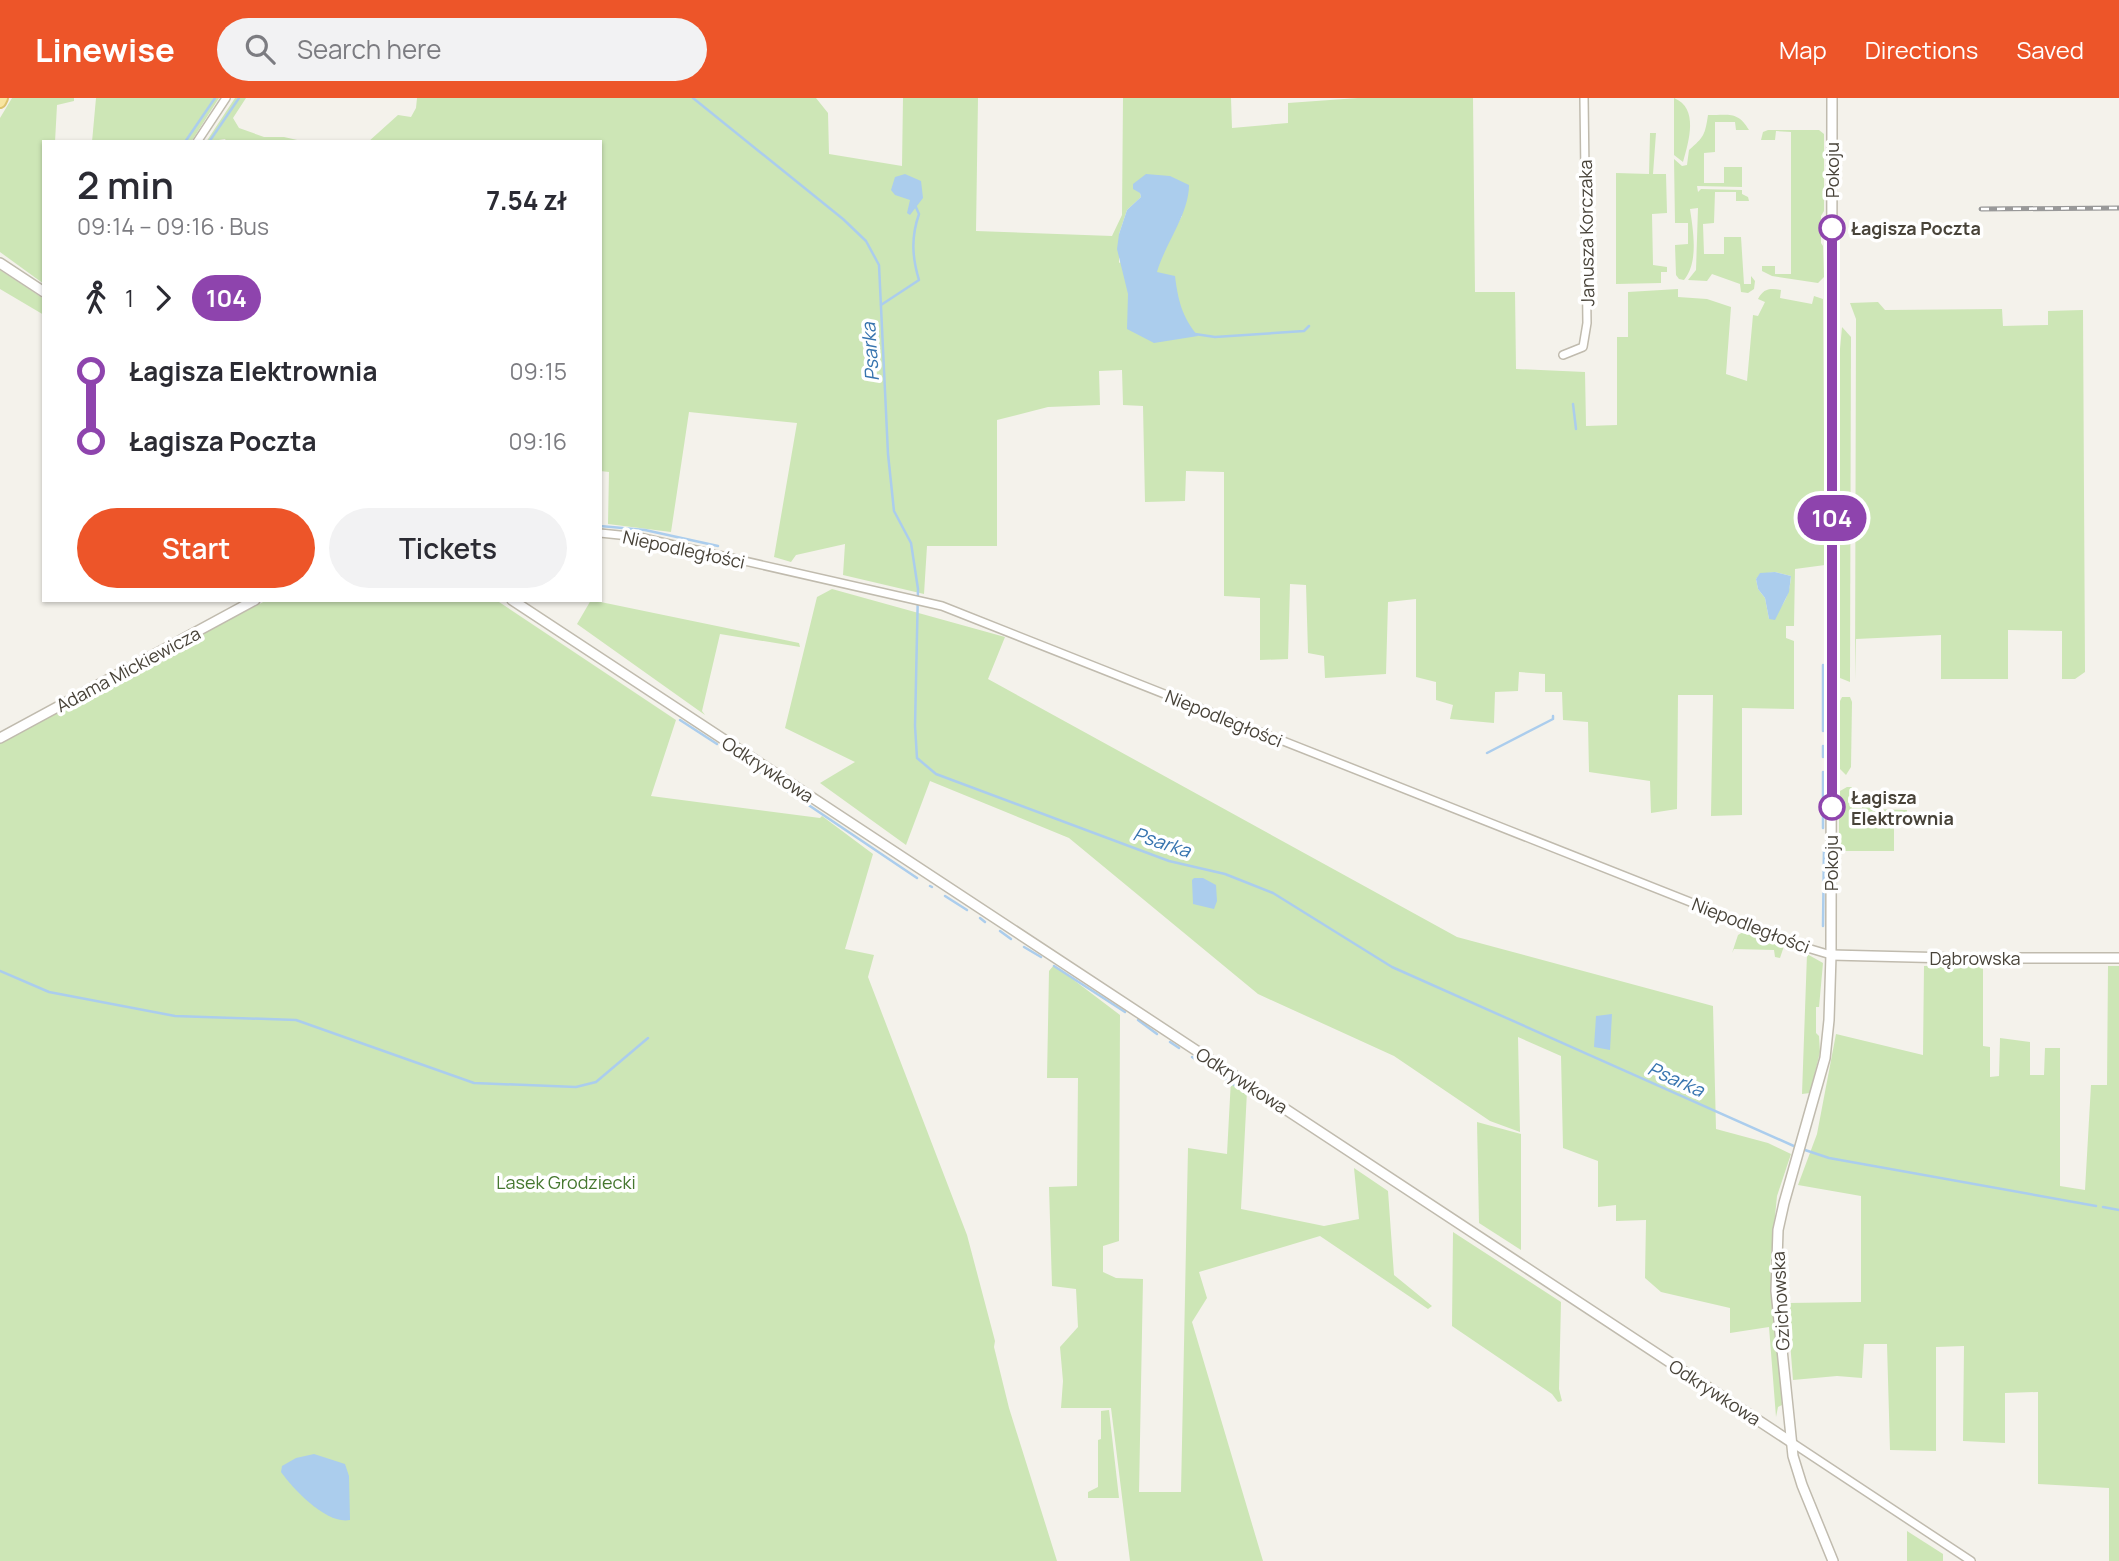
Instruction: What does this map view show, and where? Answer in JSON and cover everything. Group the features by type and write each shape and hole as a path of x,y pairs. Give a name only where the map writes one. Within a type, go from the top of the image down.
{"street":[{"path":"198,140 226,98"},
{"name":"Janusza Korczaka","path":"1563,355 1583,346 1587,323 1584,98"},
{"name":"Pokoju","path":"1831,955 1832,98"},
{"path":"0,263 42,291"},
{"name":"Niepodległości","path":"602,533 639,537 954,611 1804,947 1831,955"},
{"name":"Adama Mickiewicza","path":"0,738 251,602"},
{"name":"Odkrywkowa","path":"515,602 1971,1561"},
{"name":"Dąbrowska","path":"1831,955 2119,958"},
{"name":"Gzichowska","path":"1831,955 1825,1058 1778,1230 1776,1291 1791,1442 1802,1486 1833,1561"}],"green space":[{"path":"12,98 74,98 74,101 57,105 55,140 42,140 42,283 0,252 0,118"},
{"path":"96,98 219,98 192,140 92,140"},
{"path":"235,98 246,98 233,118 239,128 264,137 297,140 225,139 207,140"},
{"path":"417,98 816,98 828,113 829,154 902,166 903,98 978,98 976,231 1112,236 1122,215 1123,98 1231,98 1232,128 1288,123 1288,103 1358,98 1473,98 1475,292 1515,292 1516,369 1585,372 1586,426 1617,425 1617,337 1628,337 1628,292 1678,289 1678,297 1707,299 1731,307 1726,374 1747,381 1753,315 1758,316 1765,302 1758,299 1763,293 1770,289 1781,290 1780,298 1812,304 1814,296 1823,299 1825,565 1795,569 1794,626 1786,626 1786,638 1794,641 1794,709 1742,708 1742,815 1711,816 1713,695 1678,695 1677,809 1651,813 1650,781 1589,772 1588,722 1563,720 1562,692 1545,692 1545,674 1519,672 1518,691 1495,692 1494,723 1450,719 1453,705 1436,700 1436,682 1416,677 1416,599 1388,602 1386,674 1325,678 1324,656 1308,653 1306,585 1290,584 1288,659 1260,660 1260,598 1224,596 1224,472 1186,471 1185,501 1145,502 1143,406 1123,405 1122,370 1099,371 1100,405 1048,407 997,420 997,546 927,546 924,594 843,575 845,544 796,555 791,562 774,557 797,423 689,412 671,532 608,524 609,472 602,471 602,140 370,140 398,115 411,117","holes":["1140,193 1182,216 1172,233 1119,263 1119,234 1127,210 1141,197","1775,572 1791,576 1788,594 1769,619 1765,598 1758,589 1756,579 1760,574"]},
{"path":"1674,98 1687,109 1689,117 1689,135 1683,162 1674,155"},
{"path":"1708,115 1737,117 1749,130 1736,130 1735,122 1715,122 1715,152 1704,153 1704,183 1724,183 1724,167 1742,167 1742,187 1697,186 1698,192 1701,189 1742,190 1742,194 1748,197 1749,201 1736,201 1736,192 1715,192 1714,223 1703,224 1704,254 1724,254 1724,237 1741,237 1744,284 1751,284 1751,276 1755,281 1754,289 1748,293 1741,292 1740,284 1712,274 1707,281 1688,280 1696,270 1698,208 1690,209 1694,246 1692,264 1684,280 1676,275 1675,245 1688,244 1688,223 1675,223 1674,159 1682,166 1687,165 1689,150 1703,135"},
{"path":"1768,130 1819,130 1824,134 1824,211 1821,216 1821,243 1824,277 1818,283 1772,276 1762,271 1762,266 1775,266 1775,274 1791,274 1791,132 1776,131 1775,140 1761,140 1763,132"},
{"path":"1650,133 1656,133 1653,174 1666,174 1667,213 1652,214 1653,265 1667,267 1667,272 1661,272 1661,283 1616,284 1616,173 1649,174"},
{"path":"0,270 42,298 42,314 0,289"},
{"path":"1878,302 1885,310 2002,309 2003,326 2048,325 2048,311 2083,310 2085,672 2075,679 2062,679 2062,631 2008,630 2008,679 1941,679 1941,635 1856,639 1855,680 1856,319 1850,303"},
{"path":"1842,327 1851,337 1850,682 1840,678 1838,667 1838,371"},
{"path":"832,589 1005,637 988,679 1457,937 1713,1006 1716,1129 1768,1143 1791,1154 1777,1196 1770,1267 1782,1405 1778,1407 1776,1417 1769,1327 1730,1333 1730,1308 1661,1292 1645,1278 1646,1220 1616,1221 1616,1205 1598,1207 1598,1161 1563,1148 1561,1056 1518,1037 1520,1132 1490,1121 1394,1056 1258,994 1069,838 930,781 906,845 820,783 855,762 785,728 817,597"},
{"name":"Lasek Grodziecki","path":"263,602 499,602 676,720 651,796 820,818 822,816 873,854 845,949 874,955 868,977 967,1235 995,1341 994,1347 1009,1408 1057,1561 0,1561 0,741"},
{"path":"590,602 601,602 799,643 800,647 720,634 702,711 705,715 577,624"},
{"path":"1842,697 1850,697 1852,702 1851,767 1846,775 1839,768"},
{"path":"1852,787 1852,808 1862,808 1863,803 1867,803 1873,809 1907,810 1907,825 1894,826 1894,851 1839,851 1839,808 1843,807 1840,791"},
{"path":"1743,932 1784,946 1780,958 1775,957 1774,950 1734,949 1732,953 1738,935"},
{"path":"1807,954 1823,963 1819,1007 1816,1007 1816,1033 1819,1036 1820,1052 1810,1093 1802,1094"},
{"path":"1054,965 1120,1015 1119,1241 1103,1246 1103,1272 1116,1278 1143,1279 1139,1492 1181,1492 1188,1148 1227,1154 1231,1079 1247,1091 1241,1209 1324,1226 1359,1219 1354,1168 1388,1191 1394,1275 1432,1306 1428,1309 1320,1236 1199,1272 1207,1298 1192,1322 1263,1561 1130,1561 1111,1408 1061,1408 1063,1381 1060,1347 1078,1327 1076,1289 1052,1286 1049,1187 1077,1186 1078,1078 1047,1078 1049,971"},
{"path":"1983,965 1983,1046 1990,1047 1990,1077 1999,1076 2000,1038 2030,1042 2030,1075 2044,1075 2045,1048 2060,1048 2060,1186 2085,1190 2091,1085 2107,1085 2108,966 2119,966 2119,1561 2109,1561 2109,1488 2038,1484 2038,1392 2005,1393 2005,1443 1963,1441 1964,1346 1936,1347 1936,1451 1890,1450 1887,1344 1864,1344 1862,1378 1837,1376 1793,1380 1787,1303 1861,1302 1861,1196 1798,1185 1817,1134 1836,1034 1923,1055 1924,966"},
{"path":"1477,1122 1521,1134 1521,1250 1479,1223"},
{"path":"1453,1232 1561,1302 1559,1389 1562,1401 1558,1402 1552,1394 1452,1326"},
{"path":"1109,1410 1119,1498 1088,1498 1088,1492 1098,1487 1101,1411"},
{"path":"1907,1531 1943,1554 1943,1561 1907,1561"}],"water":[{"path":"905,174 921,181 923,198 910,215 907,213 910,200 895,195 891,190 895,177"},
{"path":"1146,174 1170,176 1189,185 1181,218 1157,272 1175,276 1182,308 1198,336 1154,343 1127,329 1128,294 1117,249 1127,210 1141,197 1140,193 1133,189 1133,184"},
{"path":"1775,572 1791,576 1789,592 1775,620 1769,619 1765,598 1758,589 1756,579 1760,573"},
{"path":"1194,878 1203,878 1216,885 1217,901 1214,909 1193,904"},
{"path":"1612,1014 1610,1050 1594,1047 1596,1016"},
{"path":"314,1454 345,1464 349,1476 350,1520 341,1520 321,1512 294,1488 281,1472 282,1466 296,1458"}],"waterway":[{"path":"186,140 215,98"},
{"path":"210,140 239,98"},
{"name":"Psarka","path":"693,98 843,219 866,241 879,265 888,454 894,511 911,543 918,589 915,726 917,758 936,774 1169,861 1225,874 1273,893 1392,967 1796,1147"},
{"path":"881,305 919,280 913,247 919,214 915,205"},
{"path":"1195,334 1215,337 1304,331 1309,326"},
{"path":"1573,404 1576,429"},
{"path":"602,526 645,530 718,546"},
{"path":"1823,665 1823,731"},
{"path":"1487,753 1553,719 1553,716"},
{"path":"680,720 717,744"},
{"path":"1823,746 1823,757"},
{"path":"726,750 748,765"},
{"path":"758,771 917,878"},
{"path":"1823,772 1823,807"},
{"path":"1823,814 1823,828"},
{"path":"1823,926 1824,846"},
{"path":"945,896 967,910"},
{"path":"980,918 985,922"},
{"path":"1000,931 1011,939"},
{"path":"1024,947 1041,957"},
{"path":"1054,966 1125,1012"},
{"path":"0,971 49,992 175,1016 296,1020 474,1083 576,1087 596,1082 648,1038"},
{"path":"1138,1020 1157,1034"},
{"path":"1170,1042 1179,1048"},
{"path":"1192,1057 1203,1064"},
{"path":"1216,1073 1256,1099"},
{"name":"Psarka","path":"1802,1149 1829,1158 2096,1206"},
{"name":"Psarka","path":"2103,1207 2119,1210"}],"railway":[{"path":"1981,209 2119,208"}],"bus line":[{"name":"104","path":"1832,228 1832,807"}],"place":[{"name":"Łagisza Poczta","path":"1832,228"},
{"name":"Łagisza Elektrownia","path":"1832,807"}]}
